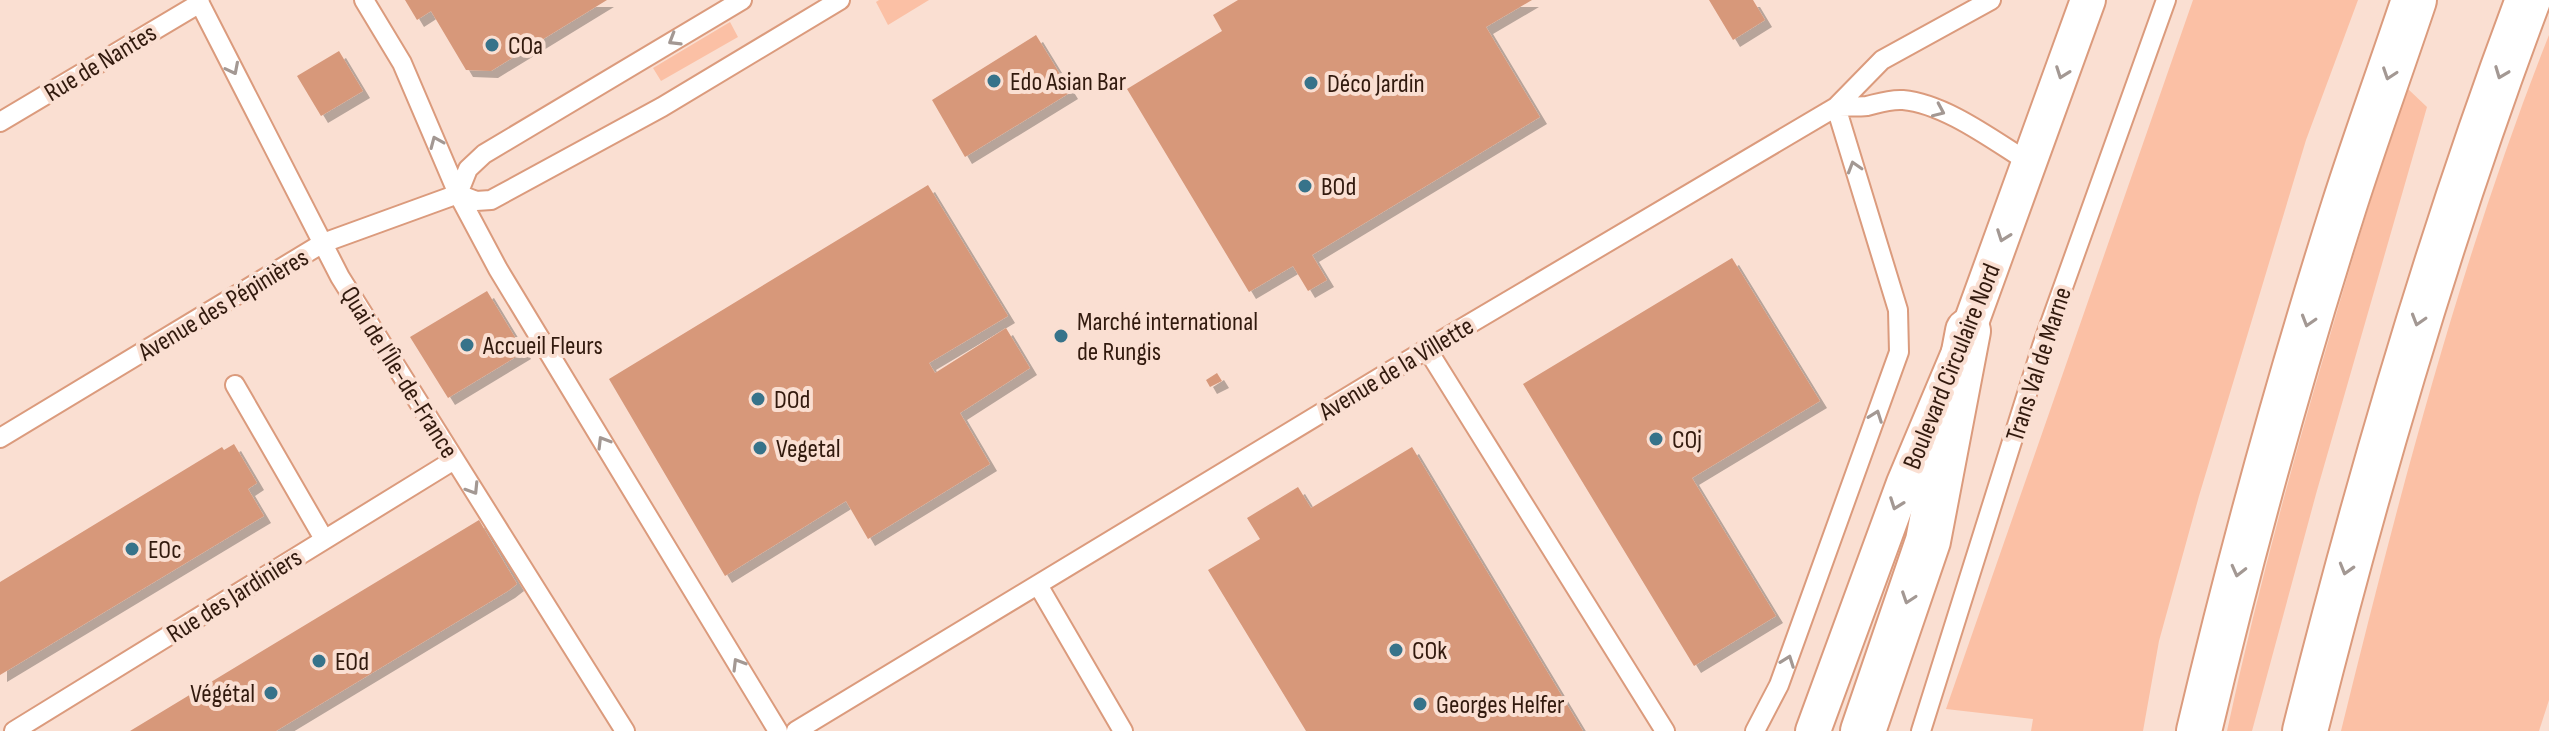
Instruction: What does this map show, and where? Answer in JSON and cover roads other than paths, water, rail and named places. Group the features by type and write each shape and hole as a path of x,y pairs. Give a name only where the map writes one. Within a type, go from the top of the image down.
{"highway":[{"path":"2199,731 2257,497 2300,349 2345,203 2414,0"},
{"path":"2305,731 2338,598 2397,387 2492,95 2528,0"},
{"path":"1863,731 1928,541 1968,331"}],"street":[{"name":"Boulevard Circulaire Nord","path":"1813,731 1904,483 1968,331 2088,0"}],"lane":[{"path":"364,0 402,63 458,194 522,310 778,731"},
{"path":"458,194 468,169 484,154 742,0"},
{"name":"Avenue des Pépinières","path":"0,438 323,243 458,194 476,201 491,200 662,107 840,0"},
{"name":"Avenue de la Villette","path":"796,731 1427,349 1836,107 1882,60 1991,0"},
{"name":"Trans Val de Marne","path":"1921,731 2042,346 2166,0"},
{"name":"Rue de Nantes","path":"0,122 199,2"},
{"name":"Quai de l'Île-de-France","path":"199,2 340,277 625,731"},
{"path":"1755,731 1779,685 1899,352 1898,310 1836,107 1904,100 1929,107 1960,121 2030,163"},
{"path":"1427,349 1665,731"},
{"path":"235,385 324,539"},
{"name":"Rue des Jardiniers","path":"14,731 454,460"},
{"path":"1038,585 1123,731"}],"place":[{"name":"COa","path":"492,45"},
{"name":"Edo Asian Bar","path":"994,81"},
{"name":"Déco Jardin","path":"1311,83"},
{"name":"BOd","path":"1305,186"},
{"name":"Marché international de Rungis","path":"1061,336"},
{"name":"Accueil Fleurs","path":"467,345"},
{"name":"DOd","path":"758,399"},
{"name":"COj","path":"1656,439"},
{"name":"Vegetal","path":"760,448"},
{"name":"EOc","path":"132,549"},
{"name":"COk","path":"1396,650"},
{"name":"EOd","path":"319,661"},
{"name":"Végétal","path":"271,693"},
{"name":"Georges Helfer","path":"1420,704"}]}
